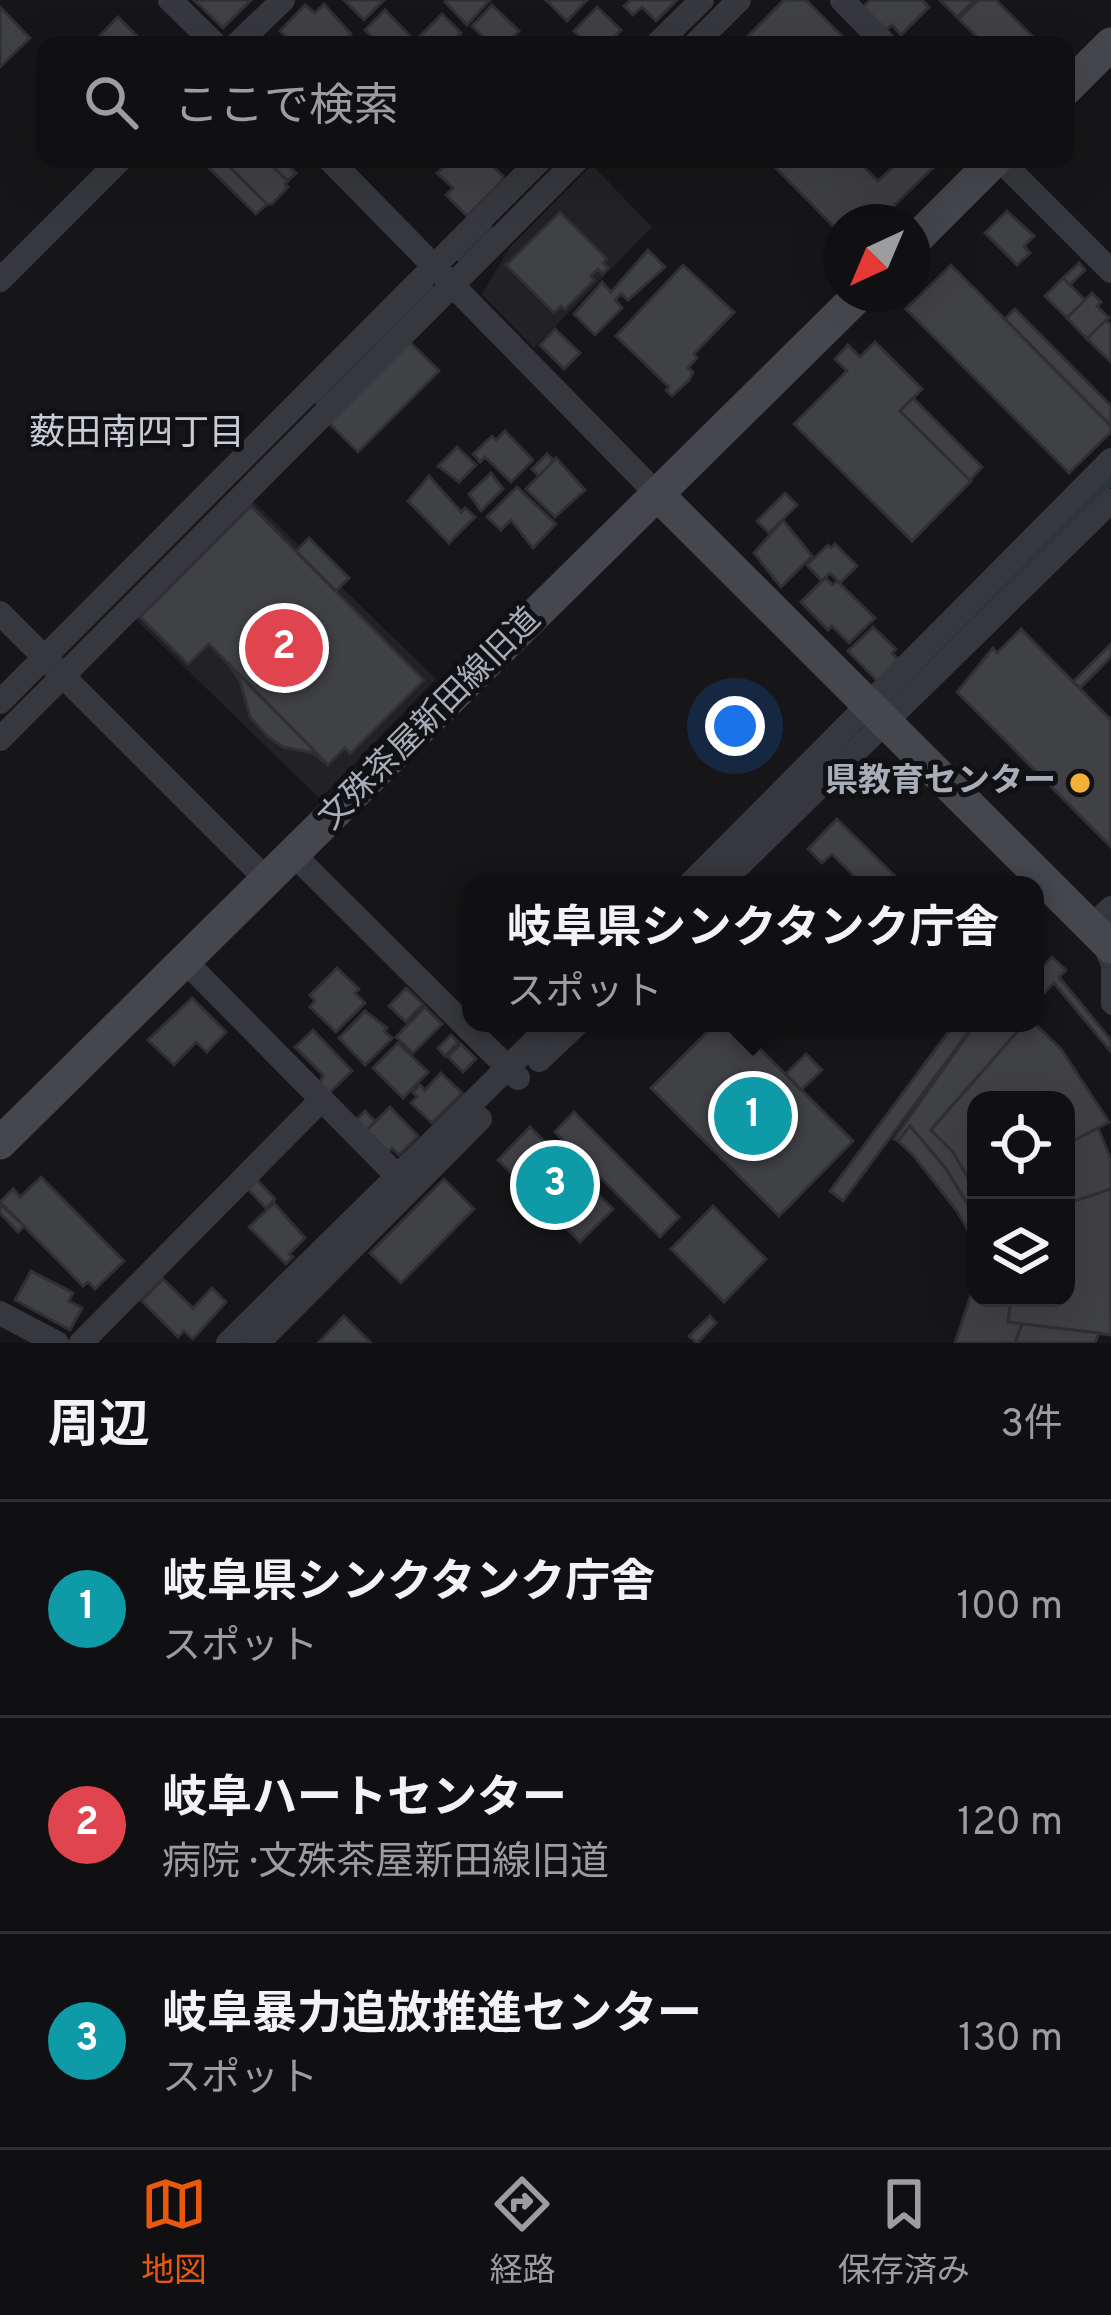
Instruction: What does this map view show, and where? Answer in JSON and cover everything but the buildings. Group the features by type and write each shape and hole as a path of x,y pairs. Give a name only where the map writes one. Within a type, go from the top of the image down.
{"street":[{"path":"170,0 206,36"},
{"path":"245,36 283,0"},
{"path":"665,36 702,0"},
{"path":"703,36 739,0"},
{"path":"842,0 877,36"},
{"path":"1075,80 1111,44"},
{"path":"0,280 112,168"},
{"path":"338,168 876,715 1104,928"},
{"path":"0,702 532,168"},
{"path":"0,739 569,168"},
{"path":"931,224 988,168"},
{"path":"1006,168 1111,272"},
{"name":"文殊茶屋新田線旧道","path":"0,1143 842,312"},
{"path":"727,876 1111,460"},
{"path":"699,876 1111,501"},
{"path":"0,613 268,881"},
{"path":"295,856 462,1022"},
{"path":"186,962 404,1183"},
{"path":"472,1032 514,1074"},
{"path":"514,1074 547,1032"},
{"path":"227,1343 404,1183 514,1074 567,1032"},
{"path":"82,1343 321,1100"},
{"path":"258,1343 404,1183"},
{"path":"0,1313 57,1343"}],"lane":[{"path":"1104,928 1107,1005 1111,1009"}],"shaded area":[{"path":"589,168 595,168 652,227 534,348 482,294 510,247"},
{"path":"248,496 436,679 320,799 132,616"}],"waterway":[{"path":"461,259 490,230"},
{"path":"317,400 431,288"},
{"path":"891,699 1111,482"}],"place":[{"name":"岐阜ハートセンター","path":"284,648"},
{"name":"県教育センター","path":"1080,783"},
{"name":"岐阜県シンクタンク庁舎","path":"753,1116"},
{"name":"岐阜暴力追放推進センター","path":"555,1185"}],"district":[{"name":"薮田南四丁目","path":"137,435"}]}
